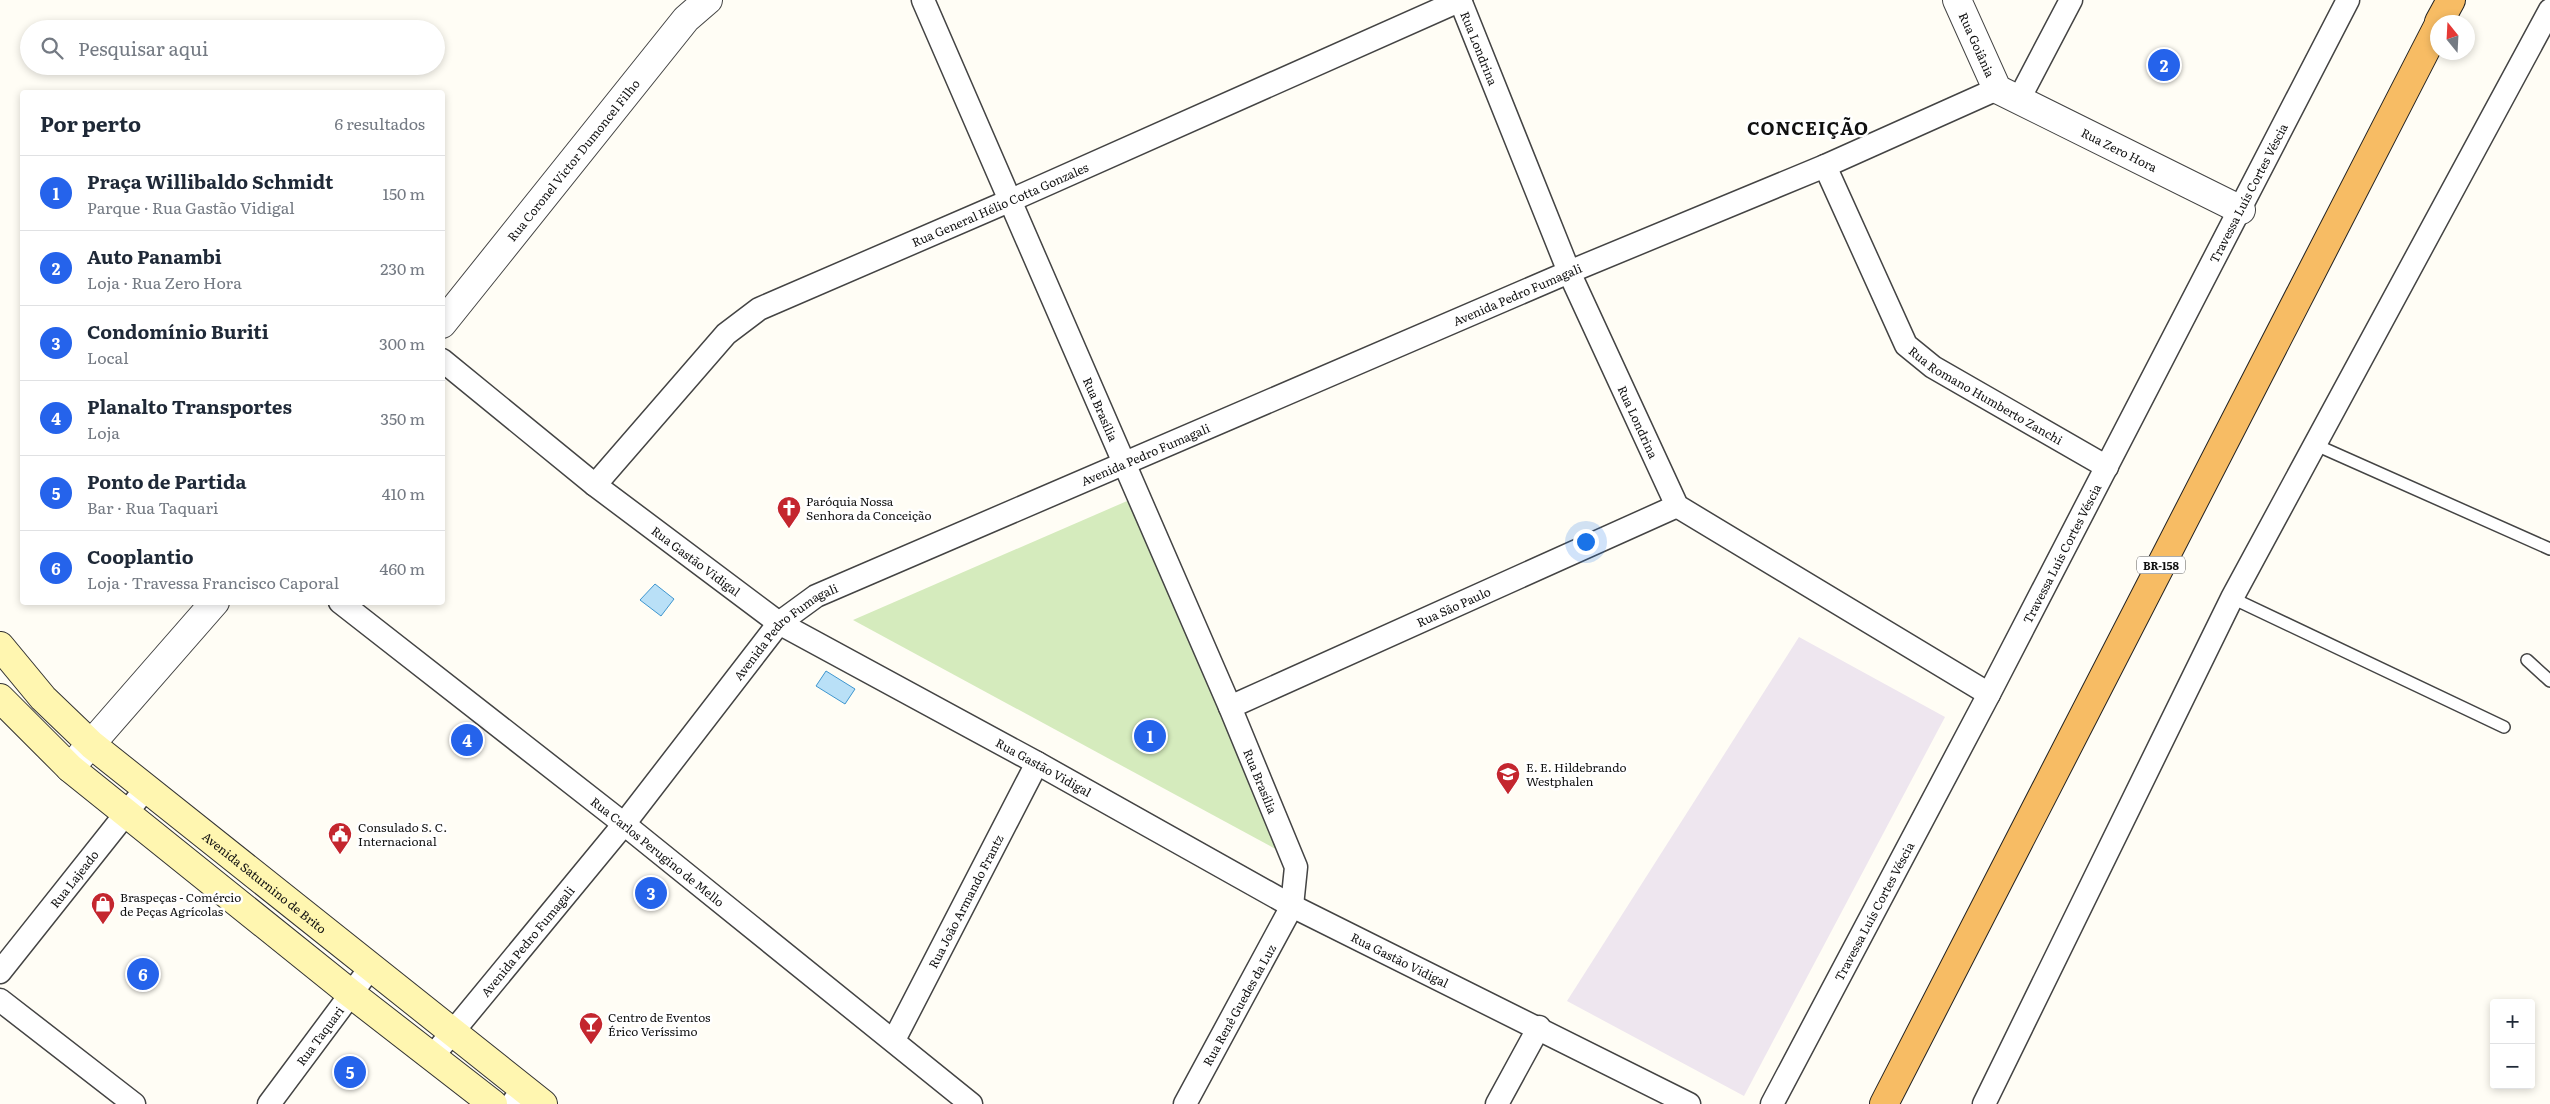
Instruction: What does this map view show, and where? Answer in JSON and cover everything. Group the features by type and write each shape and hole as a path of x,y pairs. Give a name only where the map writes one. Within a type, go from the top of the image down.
{"highway":[{"path":"2444,15 2451,0"},
{"name":"BR-158","path":"1884,1104 2430,42"}],"main road":[{"name":"Avenida Saturnino de Brito","path":"0,646 43,698 92,745 452,1031 526,1099"},
{"path":"0,698 70,768 350,993 493,1104"},
{"path":"25,723 43,698"}],"street":[{"name":"Rua Coronel Victor Dumoncel Filho","path":"445,320 686,18 708,0"},
{"name":"Rua Brasília","path":"923,0 1230,708 1296,866 1292,906"},
{"name":"Rua General Hélio Cotta Gonzales","path":"595,485 726,334 759,309 1010,201 1460,0"},
{"name":"Rua Londrina","path":"1460,0 1569,272 1678,506"},
{"name":"Rua Goiânia","path":"1957,0 2008,94"},
{"path":"2008,94 2071,0"},
{"name":"Travessa Luís Cortes Véscia","path":"1772,1104 2108,467 2348,0"},
{"path":"1984,1104 2232,598 2550,10"},
{"name":"Avenida Pedro Fumagali","path":"432,1057 624,824 779,623 816,596 1125,465 1569,272 1825,166 2008,94"},
{"name":"Rua Zero Hora","path":"2008,94 2241,210"},
{"name":"Rua Romano Humberto Zanchi","path":"1825,166 1906,345 1933,367 2108,467"},
{"name":"Rua Gastão Vidigal","path":"445,362 595,485 779,623 1037,763 1292,906 1539,1027 1690,1104"},
{"path":"1678,506 1989,694"},
{"name":"Rua São Paulo","path":"1230,708 1678,506"},
{"path":"70,768 92,745 211,605"},
{"name":"Rua Carlos Perugino de Mello","path":"344,605 624,824 971,1104"},
{"name":"Rua João Armando Frantz","path":"894,1040 1037,763"},
{"name":"Rua Lajeado","path":"0,972 147,787"},
{"name":"Rua Renê Guedes da Luz","path":"1185,1104 1292,906"},
{"name":"Rua Taquari","path":"269,1104 371,967"},
{"path":"0,1000 134,1104"},
{"path":"1497,1104 1539,1027"}],"lane":[{"path":"2316,445 2550,549"},
{"path":"2232,598 2504,727"},
{"path":"2527,660 2550,681"}],"shaded area":[{"path":"1799,637 1945,717 1744,1096 1567,1001"}],"green space":[{"path":"1134,498 1281,852 853,620"}],"water":[{"path":"655,584 674,599 661,616 640,600"},
{"path":"826,671 855,689 845,704 816,686"}],"place":[{"name":"Auto Panambi","path":"2164,65"},
{"name":"Paróquia Nossa Senhora da Conceição","path":"789,529"},
{"name":"Praça Willibaldo Schmidt","path":"1150,736"},
{"name":"Planalto Transportes","path":"467,740"},
{"name":"E. E. Hildebrando Westphalen","path":"1508,795"},
{"name":"Consulado S. C. Internacional","path":"340,855"},
{"name":"Condomínio Buriti","path":"651,893"},
{"name":"Braspeças - Comércio de Peças Agrícolas","path":"103,925"},
{"name":"Cooplantio","path":"143,974"},
{"name":"Centro de Eventos Érico Veríssimo","path":"591,1045"},
{"name":"Ponto de Partida","path":"350,1072"}],"district":[{"name":"CONCEIÇÃO","path":"1808,127"}]}
